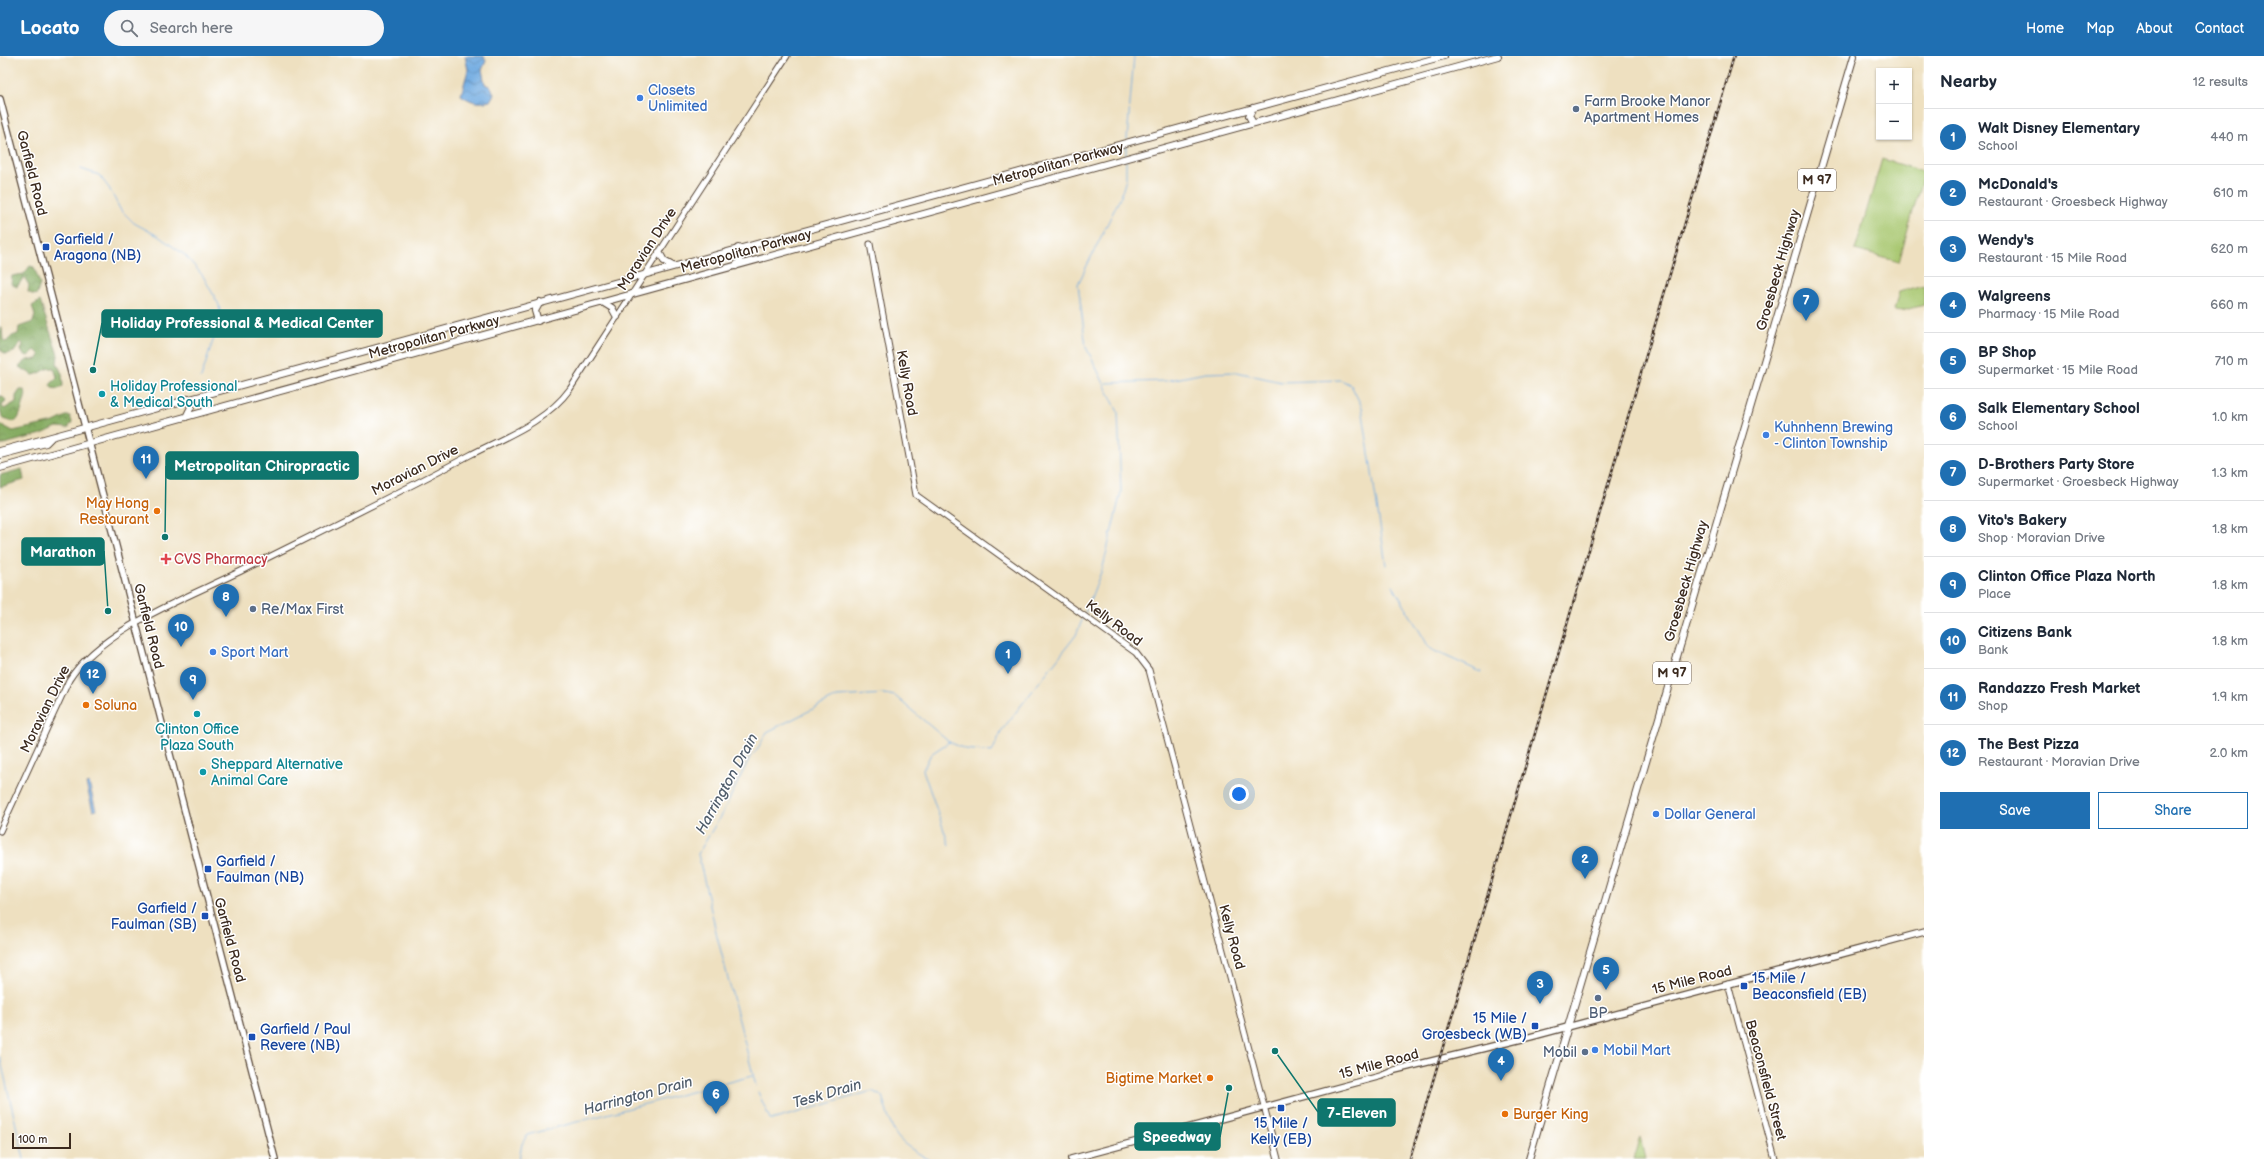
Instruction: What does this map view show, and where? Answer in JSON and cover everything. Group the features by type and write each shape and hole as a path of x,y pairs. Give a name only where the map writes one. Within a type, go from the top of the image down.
{"main road":[{"name":"Metropolitan Parkway","path":"0,451 540,302 1444,56"},
{"name":"Metropolitan Parkway","path":"0,468 1498,56"},
{"name":"Groesbeck Highway","path":"1529,1159 1854,56"},
{"name":"Garfield Road","path":"0,99 275,1159"},
{"path":"1253,108 1249,116 1253,123"},
{"path":"736,266 741,258 738,248"},
{"path":"659,252 664,261 673,266"},
{"path":"538,321 535,311 540,302"},
{"path":"604,303 612,308 617,317"},
{"path":"207,411 203,403 208,394"},
{"path":"186,417 191,407 187,399"},
{"path":"0,455 46,442 54,436"},
{"name":"15 Mile Road","path":"1072,1159 1264,1106 1381,1076 1395,1070 1567,1027 1924,932"}],"street":[{"name":"Moravian Drive","path":"0,831 74,673 91,653 136,623 396,494 541,417 566,395 787,56"},
{"name":"Kelly Road","path":"870,244 916,495 1136,653 1147,666 1153,680 1278,1159"},
{"name":"Beaconsfield Street","path":"1728,984 1775,1159"}],"green space":[{"path":"1882,159 1924,172 1899,262 1855,250"},
{"path":"30,266 34,267 40,284 37,294 34,295 28,292 29,285 24,277 17,287 11,284 12,276 24,274"},
{"path":"1924,285 1924,305 1902,311 1894,310 1899,292"},
{"path":"40,301 58,355 57,363 62,374 63,386 58,389 52,388 50,385 57,377 54,368 33,375 19,367 27,360 38,359 40,355 35,350 28,356 23,354 21,350 23,344 21,342 14,352 6,354 0,350 0,327 2,328 3,340 6,342 12,336 18,334 19,327 33,322 35,315 32,306"},
{"path":"20,390 24,390 26,394 18,419 13,422 3,419 0,410 0,396 6,400 2,406 4,409 16,402 16,396"},
{"path":"66,416 70,416 72,422 68,428 57,427 42,434 0,445 0,424 13,431 54,422"},
{"path":"22,469 24,480 0,487 0,475"},
{"path":"1640,1137 1645,1159 1633,1159"}],"water":[{"path":"465,56 484,56 486,61 482,70 485,84 491,87 494,94 490,101 475,102 461,95 468,70"},
{"path":"89,783 96,810 93,811 86,784"}],"waterway":[{"name":"Harrington Drain","path":"1127,139 1134,56"},
{"name":"Harrington Drain","path":"1126,146 1126,155"},
{"name":"Harrington Drain","path":"1085,613 1103,567 1121,492 1118,412 1086,347 1078,284 1121,196 1126,179 1126,160"},
{"path":"81,169 99,175 109,188 120,209 134,223 158,236 185,255 203,276 219,305 220,313 217,328 201,378"},
{"path":"1106,383 1165,381 1205,373 1237,372 1281,382 1341,380 1351,385 1362,407 1386,565"},
{"path":"1393,586 1430,649 1481,672"},
{"name":"Harrington Drain","path":"756,1086 717,936 698,854 724,810 750,757 757,750 767,732 837,697 884,694 895,696 949,742 965,749 992,752 1002,730 1076,635 1083,618"},
{"path":"949,742 931,754 923,770 949,845"},
{"path":"0,1057 24,1159"},
{"name":"Harrington Drain","path":"519,1159 522,1144 527,1135 752,1076"},
{"name":"Tesk Drain","path":"758,1092 770,1119 775,1119 872,1091 882,1096 892,1128 900,1140 928,1159"}],"railway":[{"path":"1410,1159 1734,56"}],"place":[{"name":"Closets Unlimited","path":"640,98"},
{"name":"Farm Brooke Manor Apartment Homes","path":"1576,109"},
{"name":"Garfield / Aragona (NB)","path":"46,247"},
{"name":"D-Brothers Party Store","path":"1806,321"},
{"name":"Holiday Professional & Medical Center","path":"93,370"},
{"name":"Holiday Professional & Medical South","path":"102,394"},
{"name":"Kuhnhenn Brewing - Clinton Township","path":"1766,435"},
{"name":"Randazzo Fresh Market","path":"146,479"},
{"name":"May Hong Restaurant","path":"157,511"},
{"name":"Metropolitan Chiropractic","path":"165,537"},
{"name":"CVS Pharmacy","path":"166,559"},
{"name":"Re/Max First","path":"253,609"},
{"name":"Marathon","path":"108,611"},
{"name":"Vito's Bakery","path":"226,617"},
{"name":"Citizens Bank","path":"181,647"},
{"name":"Sport Mart","path":"213,652"},
{"name":"Walt Disney Elementary","path":"1008,674"},
{"name":"The Best Pizza","path":"93,694"},
{"name":"Clinton Office Plaza North","path":"193,700"},
{"name":"Soluna","path":"86,705"},
{"name":"Clinton Office Plaza South","path":"197,714"},
{"name":"Sheppard Alternative Animal Care","path":"203,772"},
{"name":"Dollar General","path":"1656,814"},
{"name":"Garfield / Faulman (NB)","path":"208,869"},
{"name":"McDonald's","path":"1585,879"},
{"name":"Garfield / Faulman (SB)","path":"205,916"},
{"name":"15 Mile / Beaconsfield (EB)","path":"1744,986"},
{"name":"BP Shop","path":"1606,990"},
{"name":"BP","path":"1598,998"},
{"name":"Wendy's","path":"1540,1004"},
{"name":"15 Mile / Groesbeck (WB)","path":"1535,1026"},
{"name":"Garfield / Paul Revere (NB)","path":"252,1037"},
{"name":"Mobil Mart","path":"1595,1050"},
{"name":"7-Eleven","path":"1275,1051"},
{"name":"Mobil","path":"1585,1052"},
{"name":"Bigtime Market","path":"1210,1078"},
{"name":"Walgreens","path":"1501,1081"},
{"name":"Speedway","path":"1229,1088"},
{"name":"15 Mile / Kelly (EB)","path":"1281,1108"},
{"name":"Salk Elementary School","path":"716,1114"},
{"name":"Burger King","path":"1505,1114"}]}
